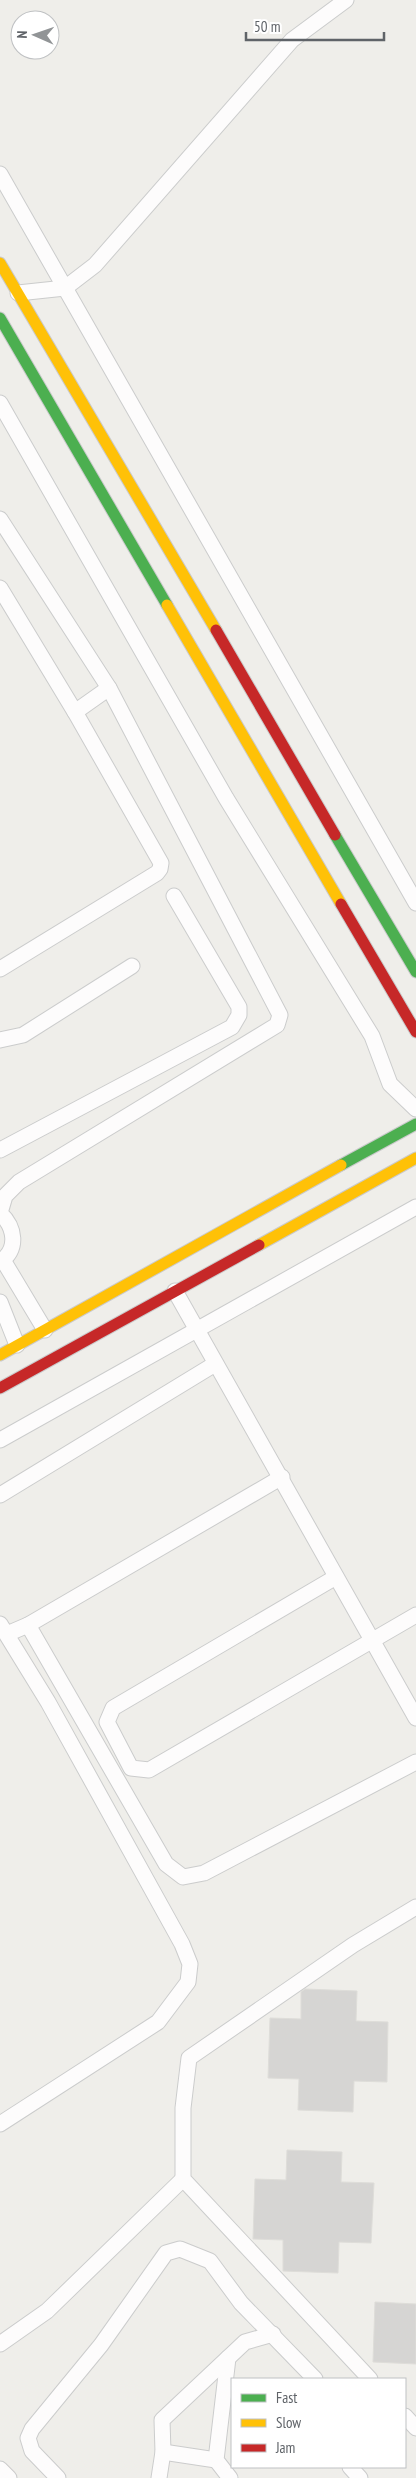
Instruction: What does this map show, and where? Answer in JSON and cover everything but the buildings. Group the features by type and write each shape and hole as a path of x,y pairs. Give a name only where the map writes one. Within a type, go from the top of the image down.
{"street":[{"path":"18,293 65,288 95,265 292,40 346,0"},
{"path":"0,174 416,903"},
{"path":"0,263 416,972"},
{"path":"0,318 416,1032"},
{"path":"0,403 226,798 372,1036 390,1084 416,1109"},
{"path":"0,519 109,688 279,1010 277,1025 18,1182 5,1196 0,1213 7,1219 13,1236 9,1253 2,1261 45,1330"},
{"path":"0,588 75,712 159,860 160,869 0,968"},
{"path":"75,712 109,688"},
{"path":"0,1150 232,1027 237,1022 239,1007 174,896"},
{"path":"0,1040 23,1035 132,966"},
{"path":"0,1355 416,1124"},
{"path":"0,1388 416,1158"},
{"path":"0,1440 416,1207"},
{"path":"175,1292 282,1477 371,1642 416,1718"},
{"path":"0,1302 17,1345"},
{"path":"0,1495 215,1364"},
{"path":"0,2124 158,2022 188,1982 190,1964 182,1944 53,1711 4,1629 28,1625 282,1477"},
{"path":"336,1577 113,1708 107,1722 131,1768 149,1770 416,1615"},
{"path":"28,1625 166,1864 183,1877 204,1873 416,1762"},
{"path":"369,2378 183,2179 183,2108 189,2058 353,1945 416,1907"},
{"path":"0,2344 47,2311 183,2179"},
{"path":"58,2478 32,2451 28,2438 32,2429 101,2345 166,2253 180,2249 210,2261 241,2302 314,2378"},
{"path":"158,2478 163,2452 162,2420 245,2342 273,2334"},
{"path":"216,2460 228,2358"},
{"path":"406,2417 416,2428"},
{"path":"163,2452 216,2460 230,2478"},
{"path":"351,2468 360,2478"},
{"path":"0,2469 9,2478"}],"traffic: fast":[{"path":"0,318 167,605"},
{"path":"335,835 416,972"},
{"path":"341,1165 416,1124"}],"traffic: slow":[{"path":"0,263 216,630"},
{"path":"167,605 341,904"},
{"path":"259,1245 416,1158"},
{"path":"0,1355 341,1165"}],"traffic: jam":[{"path":"216,630 335,835"},
{"path":"341,904 416,1032"},
{"path":"0,1388 259,1245"}]}
